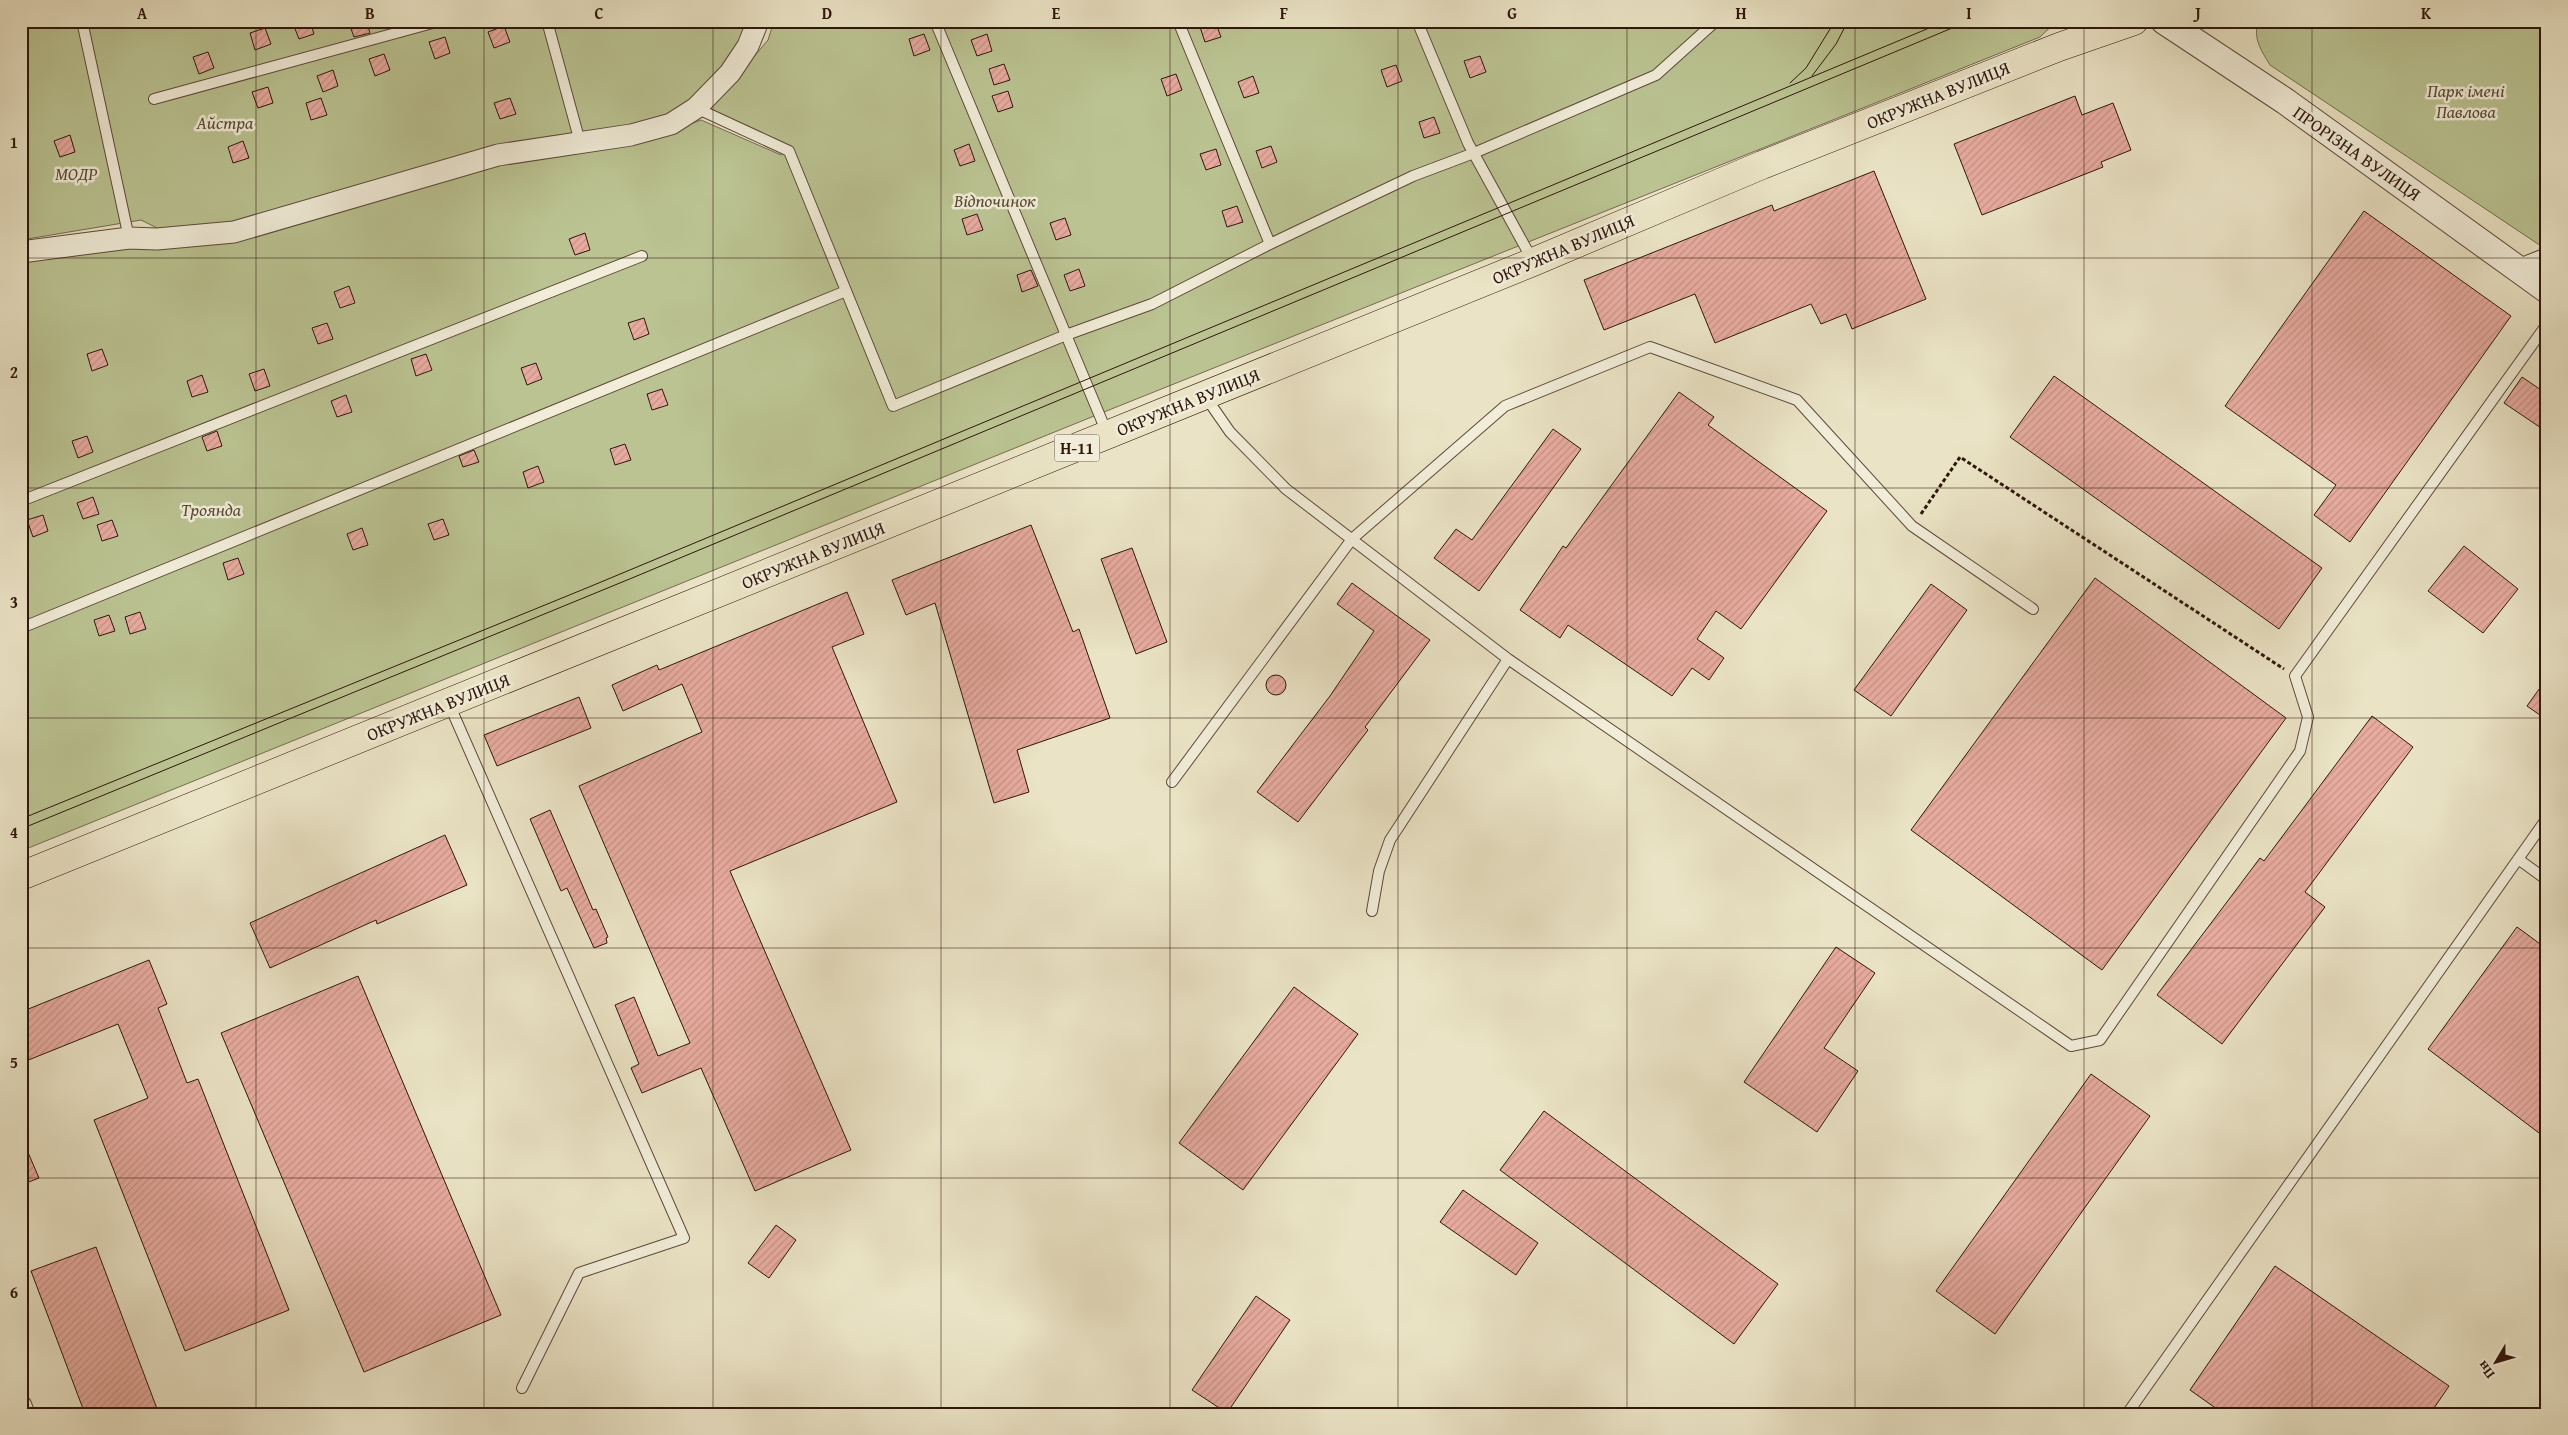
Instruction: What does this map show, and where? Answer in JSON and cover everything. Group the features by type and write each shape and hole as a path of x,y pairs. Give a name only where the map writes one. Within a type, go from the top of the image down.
{"main road":[{"name":"ОКРУЖНА ВУЛИЦЯ","path":"21,876 1205,396 1533,262 1762,165 2059,47 2134,21"}],"street":[{"path":"21,252 129,238 157,239 234,232 498,155 631,135 671,124 696,108 730,73 748,46 758,21"},
{"name":"ПРОРІЗНА ВУЛИЦЯ","path":"2164,21 2285,102 2547,290"},
{"path":"2517,268 2547,256"},
{"path":"21,1406 24,1414"}],"lane":[{"path":"82,21 129,238"},
{"path":"154,99 440,21"},
{"path":"547,21 580,142"},
{"path":"935,21 1108,435"},
{"path":"1178,21 1270,244"},
{"path":"1418,21 1474,153 1533,262"},
{"path":"696,108 789,151 892,406 1066,335 1152,304 1270,244 1412,176 1474,153 1656,75 1716,21"},
{"path":"21,501 642,256"},
{"path":"21,628 846,291"},
{"path":"1205,396 1230,432 1261,466 1286,489 1508,659 2071,1046 2100,1040 2300,751 2308,717 2295,676 2547,324"},
{"path":"1172,782 1352,539 1505,406 1650,347 1797,400 1912,526 2033,609"},
{"path":"1372,912 1379,871 1390,840 1508,659"},
{"path":"449,703 684,1238 580,1273 522,1388"},
{"path":"2127,1414 2547,818"},
{"path":"2518,859 2547,880"}],"path":[{"path":"1912,526 1960,456 2295,676"}],"green space":[{"name":"Айстра","path":"21,21 752,21 745,40 688,110 234,225 163,231 141,220 21,240"},
{"path":"774,21 2057,21 2040,37 1099,414 21,851 21,263 125,246 157,247 499,161 674,130 701,120 781,155 785,143 709,109 768,40"},
{"name":"Парк імені Павлова","path":"2258,21 2547,21 2547,250 2270,65 2257,39"}],"building":[{"path":"292,21 310,21 314,34 299,39"},
{"path":"366,21 370,33 354,37 350,26"},
{"path":"1198,21 1215,21 1221,37 1205,42"},
{"path":"504,26 510,42 494,48 488,32"},
{"path":"265,28 271,44 255,50 250,33"},
{"path":"924,34 930,50 914,56 909,39"},
{"path":"987,34 992,51 977,56 971,40"},
{"path":"445,37 450,53 435,59 429,42"},
{"path":"208,52 214,68 199,74 193,57"},
{"path":"384,54 390,70 375,76 369,59"},
{"path":"1480,56 1486,72 1470,78 1464,61"},
{"path":"1004,64 1010,80 994,85 989,69"},
{"path":"1396,65 1402,81 1387,87 1381,70"},
{"path":"333,70 338,86 323,92 317,76"},
{"path":"1176,74 1182,90 1167,96 1161,79"},
{"path":"1253,76 1259,93 1244,98 1238,82"},
{"path":"268,87 273,103 258,108 252,92"},
{"path":"1008,91 1013,107 998,112 992,96"},
{"path":"2075,96 2082,115 2113,103 2131,150 2101,162 2103,167 1982,215 1954,144"},
{"path":"321,98 327,115 311,120 306,103"},
{"path":"510,98 516,114 500,119 494,103"},
{"path":"1434,117 1440,133 1424,138 1419,122"},
{"path":"70,135 75,152 60,157 54,141"},
{"path":"243,141 249,158 233,163 228,147"},
{"path":"969,144 975,161 960,166 954,150"},
{"path":"1271,146 1277,162 1262,168 1256,151"},
{"path":"1216,149 1221,165 1206,170 1200,154"},
{"path":"1874,171 1926,299 1852,329 1846,314 1821,324 1811,304 1715,343 1695,294 1604,330 1584,280 1772,205 1774,211"},
{"path":"1237,206 1243,222 1227,227 1222,211"},
{"path":"2364,211 2511,316 2350,542 2314,515 2336,485 2225,406"},
{"path":"977,214 983,230 967,235 962,219"},
{"path":"1065,218 1071,235 1056,240 1050,223"},
{"path":"585,233 590,250 575,255 569,239"},
{"path":"1079,269 1085,286 1070,291 1064,275"},
{"path":"1031,270 1038,286 1022,292 1017,275"},
{"path":"349,286 355,303 340,308 334,292"},
{"path":"644,318 649,334 634,340 628,323"},
{"path":"327,323 333,339 318,344 312,328"},
{"path":"102,349 108,365 92,371 87,354"},
{"path":"426,354 432,370 416,376 411,359"},
{"path":"536,363 542,379 527,385 521,368"},
{"path":"264,369 270,386 255,391 249,374"},
{"path":"202,375 208,392 192,397 187,381"},
{"path":"2054,376 2322,568 2279,629 2010,437"},
{"path":"2522,377 2547,394 2547,432 2504,403"},
{"path":"662,389 668,405 652,410 647,394"},
{"path":"1679,392 1714,417 1708,425 1827,511 1741,629 1716,611 1697,639 1724,658 1709,680 1692,668 1672,696 1568,625 1560,638 1520,610 1563,546 1566,548"},
{"path":"346,395 352,412 337,417 331,401"},
{"path":"1553,429 1581,449 1479,591 1434,558 1456,529 1472,540"},
{"path":"217,431 222,446 207,451 202,437"},
{"path":"87,436 93,452 78,458 72,441"},
{"path":"625,444 631,460 615,465 610,449"},
{"path":"474,450 479,462 463,467 459,456"},
{"path":"538,466 544,482 528,488 523,472"},
{"path":"93,497 99,514 83,519 77,503"},
{"path":"43,515 48,531 33,537 27,520"},
{"path":"443,519 449,535 434,540 428,524"},
{"path":"112,520 118,536 102,541 97,525"},
{"path":"1031,525 1073,632 1079,629 1110,718 1017,750 1029,792 994,803 935,603 906,615 892,580"},
{"path":"362,528 368,545 353,550 347,534"},
{"path":"2464,546 2518,589 2483,633 2428,591"},
{"path":"1132,548 1167,642 1136,654 1101,559"},
{"path":"238,558 244,574 228,580 223,563"},
{"path":"2095,578 2286,718 2102,970 1911,830"},
{"path":"1352,583 1430,640 1365,727 1368,730 1298,822 1257,792 1330,696 1374,631 1337,604"},
{"path":"1931,584 1967,610 1891,716 1854,690"},
{"path":"847,592 864,634 832,647 897,802 730,871 851,1150 755,1191 701,1068 642,1093 631,1068 639,1064 615,1005 634,997 658,1056 690,1043 579,786 702,732 682,684 623,711 612,685 657,665 659,670"},
{"path":"140,612 146,629 130,634 125,617"},
{"path":"109,615 115,631 99,636 94,620"},
{"path":"1272,675 1280,675 1286,681 1286,689 1280,695 1272,695 1266,689 1266,681"},
{"path":"2547,678 2547,720 2527,706"},
{"path":"579,697 591,728 497,766 484,735"},
{"path":"2372,716 2413,747 2305,892 2325,907 2222,1044 2157,995 2260,858 2264,861"},
{"path":"550,810 593,910 596,909 608,937 606,938 607,943 594,948 567,888 561,891 530,819"},
{"path":"445,835 467,885 377,924 376,920 270,968 250,923"},
{"path":"2517,927 2547,949 2547,1139 2428,1049"},
{"path":"1836,947 1875,973 1824,1048 1858,1071 1817,1132 1744,1082"},
{"path":"149,960 167,1004 158,1008 187,1083 198,1079 289,1310 185,1351 94,1120 148,1098 118,1024 21,1063 21,1012"},
{"path":"358,976 501,1315 364,1372 221,1033"},
{"path":"1294,987 1358,1034 1243,1190 1179,1143"},
{"path":"2091,1074 2150,1116 1995,1334 1936,1291"},
{"path":"1544,1111 1778,1284 1734,1344 1500,1170"},
{"path":"21,1136 39,1178 21,1185"},
{"path":"1463,1190 1538,1243 1516,1275 1440,1222"},
{"path":"776,1225 796,1240 769,1278 748,1263"},
{"path":"96,1247 159,1414 85,1414 31,1271"},
{"path":"2275,1266 2449,1386 2430,1414 2224,1414 2190,1390"},
{"path":"1256,1296 1290,1320 1227,1413 1192,1390"}],"tram line":[{"path":"1790,83 1806,68 1835,21"},
{"path":"1812,76 1836,44 1848,21"},
{"path":"21,819 589,587 1946,21"},
{"path":"21,829 632,578 1969,21"}],"park label":[{"name":"МОДР","path":"76,173"},
{"name":"Відпочинок","path":"995,200"},
{"name":"Троянда","path":"211,509"}]}
